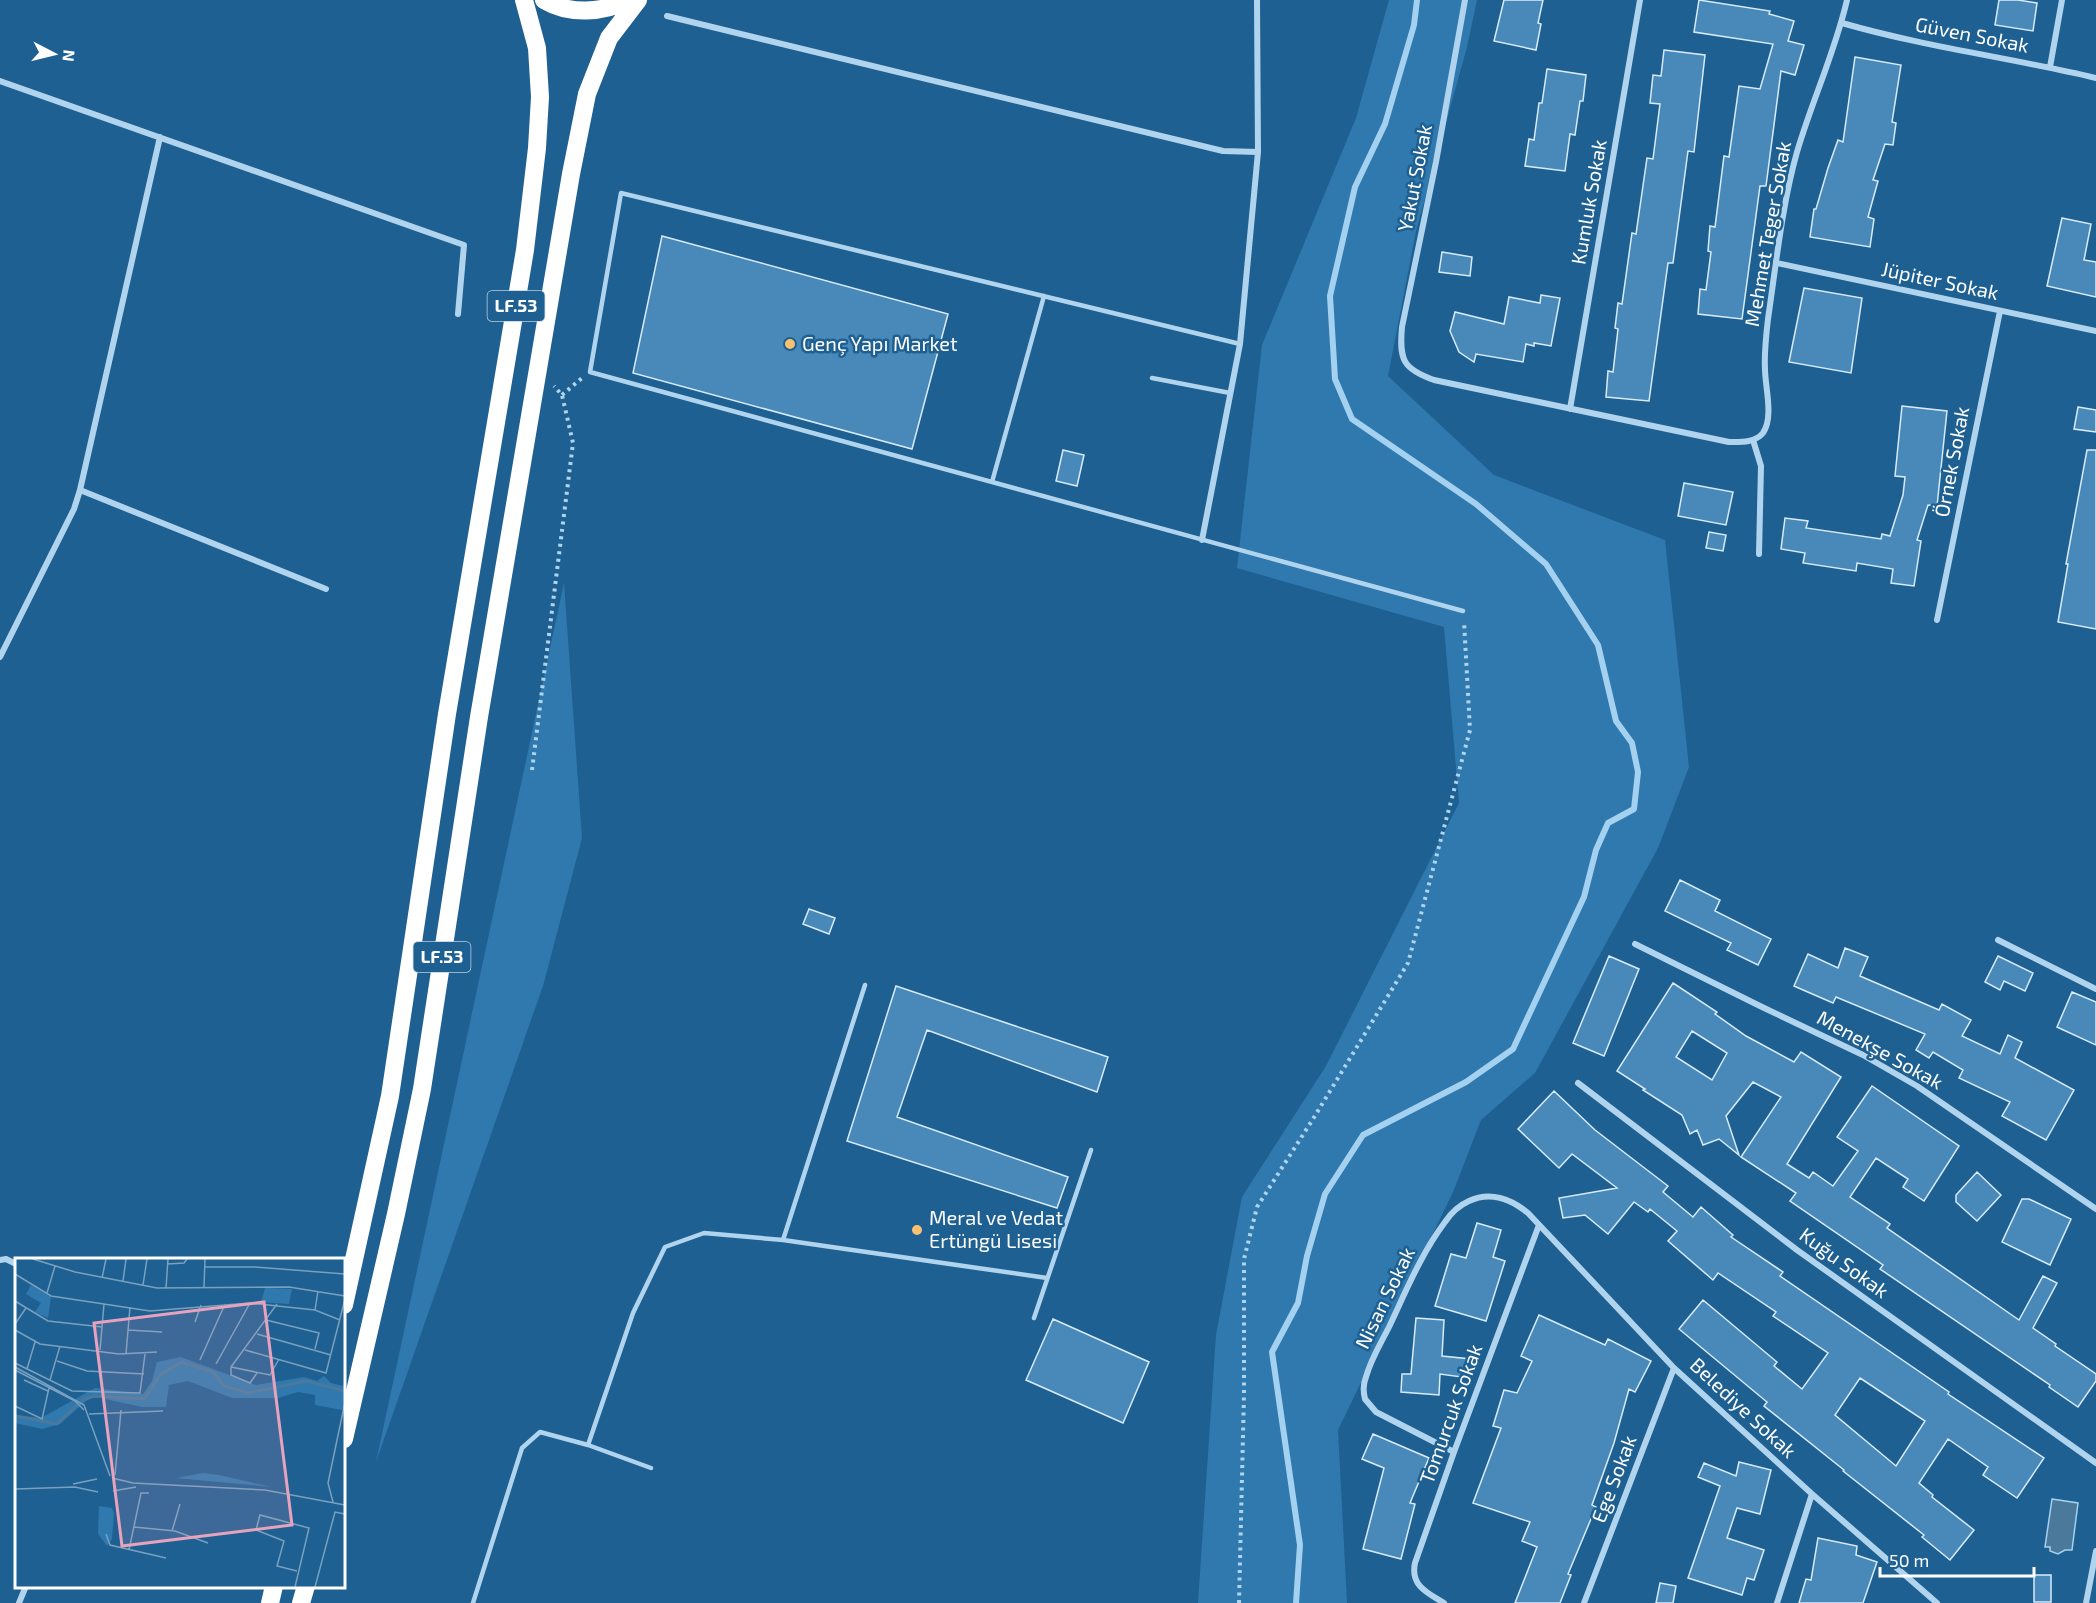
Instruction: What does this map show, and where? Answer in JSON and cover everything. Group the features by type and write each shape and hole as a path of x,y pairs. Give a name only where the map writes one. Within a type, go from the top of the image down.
{"highway":[{"name":"LF.53","path":"345,1300 390,1096 447,714 525,250 537,148 540,97 537,48 524,0"},
{"path":"544,0 552,5 583,11 615,7 628,0"},
{"name":"LF.53","path":"345,1435 396,1214 422,1089 479,717 570,174 587,94 609,38 638,0"},
{"path":"270,1603 274,1588"},
{"path":"301,1603 306,1588"}],"street":[{"path":"1202,540 1240,344 1258,152 1257,0"},
{"name":"Yakut Sokak","path":"1465,0 1436,162 1402,327 1400,348 1404,362 1416,374 1434,380 1570,409"},
{"name":"Kumluk Sokak","path":"1570,409 1640,0"},
{"name":"Mehmet Teger Sokak","path":"1753,440 1762,434 1767,425 1765,352 1786,200 1797,154 1848,0"},
{"path":"2050,67 2062,0"},
{"path":"667,16 1223,151 1258,152"},
{"name":"Güven Sokak","path":"1842,23 1885,36 2050,67 2096,78"},
{"path":"0,81 464,245 458,314"},
{"path":"0,657 74,509 80,490 160,137"},
{"name":"Jüpiter Sokak","path":"1777,263 2096,331"},
{"name":"Örnek Sokak","path":"1937,620 2000,311"},
{"path":"1570,409 1729,442 1753,440 1761,466 1759,554"},
{"path":"80,490 326,589"},
{"path":"1998,940 2096,990"},
{"name":"Menekşe Sokak","path":"1635,944 1881,1065 1917,1086 2096,1209"},
{"name":"Kuğu Sokak","path":"1578,1083 1797,1250 2096,1462"},
{"name":"Nisan Sokak","path":"1454,1452 1367,1404 1364,1394 1366,1374 1425,1252 1445,1221 1460,1207 1478,1198 1497,1197 1518,1205 1539,1225"},
{"name":"Belediye Sokak","path":"1539,1225 1674,1368 1936,1603"},
{"name":"Tomurcuk Sokak","path":"1444,1603 1419,1586 1415,1581 1414,1570 1454,1452 1539,1225"},
{"path":"0,1260 6,1259 15,1264"},
{"name":"Ege Sokak","path":"1584,1603 1674,1368"},
{"path":"1777,1603 1812,1494"},
{"path":"2086,1603 2096,1551"},
{"path":"20,1603 26,1588"}],"lane":[{"path":"1240,344 621,193 590,372 1463,611"},
{"path":"992,482 1044,296"},
{"path":"1152,378 1230,393"},
{"path":"783,1240 865,985"},
{"path":"1035,1318 1091,1150"},
{"path":"588,1445 633,1312 665,1246 704,1233 783,1240 1047,1278"},
{"path":"473,1603 522,1448 540,1432 588,1445 651,1468"}],"path":[{"path":"532,770 573,443 562,395 537,367"},
{"path":"562,395 590,372"},
{"path":"1239,1603 1244,1394 1244,1258 1257,1207 1408,963 1470,730 1463,611"}],"shaded area":[{"path":"1389,0 1477,0 1467,47 1416,231 1388,376 1494,475 1665,540 1689,767 1658,848 1535,1073 1481,1120 1453,1192 1338,1430 1347,1603 1198,1603 1216,1335 1242,1197 1326,1066 1459,803 1444,627 1237,568 1262,345 1356,118"},
{"path":"564,583 582,838 543,986 376,1462"},
{"path":"2052,1499 2078,1503 2072,1550 2065,1550 2058,1554 2050,1551 2050,1547 2045,1547"}],"building":[{"path":"1504,0 1543,0 1536,50 1494,41"},
{"path":"1699,0 1770,11 1769,14 1794,21 1788,41 1804,45 1795,75 1781,71 1766,186 1760,186 1742,319 1698,314 1700,289 1706,290 1711,252 1708,251 1710,226 1715,227 1724,156 1729,157 1739,86 1760,89 1773,44 1694,32"},
{"path":"1999,0 2037,3 2033,31 1995,25"},
{"path":"1664,50 1705,55 1694,152 1688,151 1673,263 1668,263 1649,401 1606,397 1608,371 1613,372 1618,329 1615,328 1618,303 1622,304 1632,233 1636,234 1647,158 1653,159 1660,104 1650,103 1653,75 1661,76"},
{"path":"1855,57 1901,65 1892,122 1896,123 1893,145 1885,144 1873,180 1878,181 1868,217 1874,219 1870,247 1810,237 1814,209 1816,209 1828,168 1838,140 1843,142"},
{"path":"1547,69 1586,75 1575,135 1570,134 1565,171 1525,166 1529,139 1534,140"},
{"path":"2062,218 2091,224 2084,260 2096,262 2096,297 2047,286"},
{"name":"Genç Yapı Market","path":"662,236 948,314 912,449 633,373"},
{"path":"1442,252 1472,257 1470,276 1439,272"},
{"path":"1804,288 1862,298 1851,373 1789,362"},
{"path":"1541,295 1560,298 1551,346 1526,344 1523,362 1476,354 1474,362 1459,352 1450,331 1455,312 1504,324 1509,297 1540,303"},
{"path":"1902,406 1947,411 1937,506 1928,505 1917,540 1921,541 1914,586 1891,583 1893,569 1857,563 1856,571 1803,563 1805,553 1781,549 1785,518 1808,521 1806,528 1881,539 1882,534 1890,536 1903,495 1905,477 1895,476"},
{"path":"2078,407 2096,410 2096,432 2074,429"},
{"path":"1063,450 1084,455 1077,486 1056,481"},
{"path":"2087,450 2096,450 2096,629 2058,622"},
{"path":"1684,483 1733,492 1726,525 1678,516"},
{"path":"1709,532 1726,535 1723,551 1706,548"},
{"path":"1680,880 1720,900 1715,911 1771,939 1758,965 1727,950 1731,943 1665,911"},
{"path":"809,909 835,918 829,934 803,924"},
{"path":"1845,948 1868,957 1860,976 1939,1010 1942,1004 1971,1020 1962,1036 2000,1054 2008,1035 2022,1042 2015,1058 2074,1090 2046,1140 2002,1116 2010,1102 1959,1078 1963,1070 1933,1052 1929,1058 1916,1050 1925,1034 1836,997 1833,1003 1794,986 1808,954 1838,968"},
{"path":"1609,956 1639,969 1604,1056 1573,1043"},
{"path":"1998,956 2033,973 2025,991 2004,981 2000,990 1985,982"},
{"path":"1673,983 1717,1012 1715,1014 1746,1036 1794,1062 1801,1052 1841,1077 1787,1164 1809,1178 1813,1172 1833,1186 1858,1151 1837,1137 1872,1086 1959,1146 1924,1201 1903,1187 1908,1179 1876,1158 1850,1197 1890,1224 1887,1228 2019,1320 2043,1276 2057,1283 2033,1328 2096,1374 2096,1381 2078,1407 2049,1387 2050,1385 1880,1269 1883,1265 1790,1201 1796,1193 1741,1157 1781,1097 1753,1082 1726,1116 1739,1155 1719,1139 1703,1145 1697,1130 1690,1134 1682,1115 1617,1071","holes":["1692,1031 1727,1053 1712,1080 1676,1057"]},
{"name":"Meral ve Vedat Ertüngü Lisesi","path":"896,986 1108,1057 1097,1092 927,1030 897,1117 1068,1177 1057,1208 847,1141"},
{"path":"2072,992 2096,1002 2096,1045 2057,1027"},
{"path":"1554,1091 1595,1130 1668,1186 1663,1192 1693,1217 1701,1207 1733,1235 1731,1237 1783,1272 1780,1276 2044,1458 2017,1498 1983,1475 1988,1467 1948,1439 1919,1483 1933,1495 1932,1497 1974,1530 1950,1560 1922,1537 1924,1535 1764,1406 1767,1402 1679,1329 1703,1300 1777,1362 1774,1366 1802,1389 1828,1353 1773,1316 1776,1312 1718,1273 1713,1280 1668,1241 1677,1231 1650,1209 1648,1212 1634,1202 1608,1234 1585,1215 1563,1218 1559,1198 1617,1188 1572,1154 1559,1168 1518,1129","holes":["1860,1378 1925,1421 1896,1466 1835,1415"]},
{"path":"1977,1172 2001,1195 1977,1221 1956,1202 1956,1195"},
{"path":"2022,1199 2029,1199 2071,1219 2050,1265 2002,1242"},
{"path":"1477,1223 1501,1230 1493,1257 1505,1261 1486,1321 1435,1306 1451,1254 1466,1258"},
{"path":"1539,1315 1605,1345 1608,1339 1651,1361 1635,1392 1629,1389 1614,1443 1592,1505 1596,1507 1568,1574 1571,1575 1560,1603 1515,1603 1537,1547 1522,1541 1530,1522 1473,1503 1501,1428 1493,1426 1504,1390 1517,1393 1532,1361 1521,1356"},
{"path":"1416,1318 1444,1320 1442,1356 1471,1359 1469,1378 1440,1374 1439,1395 1401,1392 1402,1374 1411,1374"},
{"path":"1053,1319 1149,1362 1123,1423 1026,1380"},
{"path":"1373,1434 1429,1458 1410,1503 1415,1504 1401,1559 1363,1549 1384,1468 1362,1459"},
{"path":"1739,1462 1771,1470 1760,1514 1737,1508 1727,1538 1764,1550 1754,1580 1747,1578 1742,1595 1688,1578 1720,1486 1698,1477 1704,1463 1736,1476"},
{"path":"1818,1538 1857,1546 1856,1555 1877,1562 1863,1603 1799,1603 1806,1579 1811,1580"},
{"path":"2034,1575 2051,1575 2051,1602 2034,1602"},
{"path":"1660,1583 1676,1586 1673,1603 1656,1603"}],"waterway":[{"path":"1296,1603 1300,1545 1272,1352 1298,1303 1307,1256 1325,1194 1363,1135 1466,1082 1513,1049 1584,897 1596,850 1608,823 1634,809 1638,772 1632,743 1616,721 1598,645 1546,564 1476,504 1352,419 1335,379 1330,296 1355,187 1385,124 1414,25 1417,0"}],"place":[{"name":"Genç Yapı Market","path":"790,344"},
{"name":"Meral ve Vedat Ertüngü Lisesi","path":"917,1230"}]}
